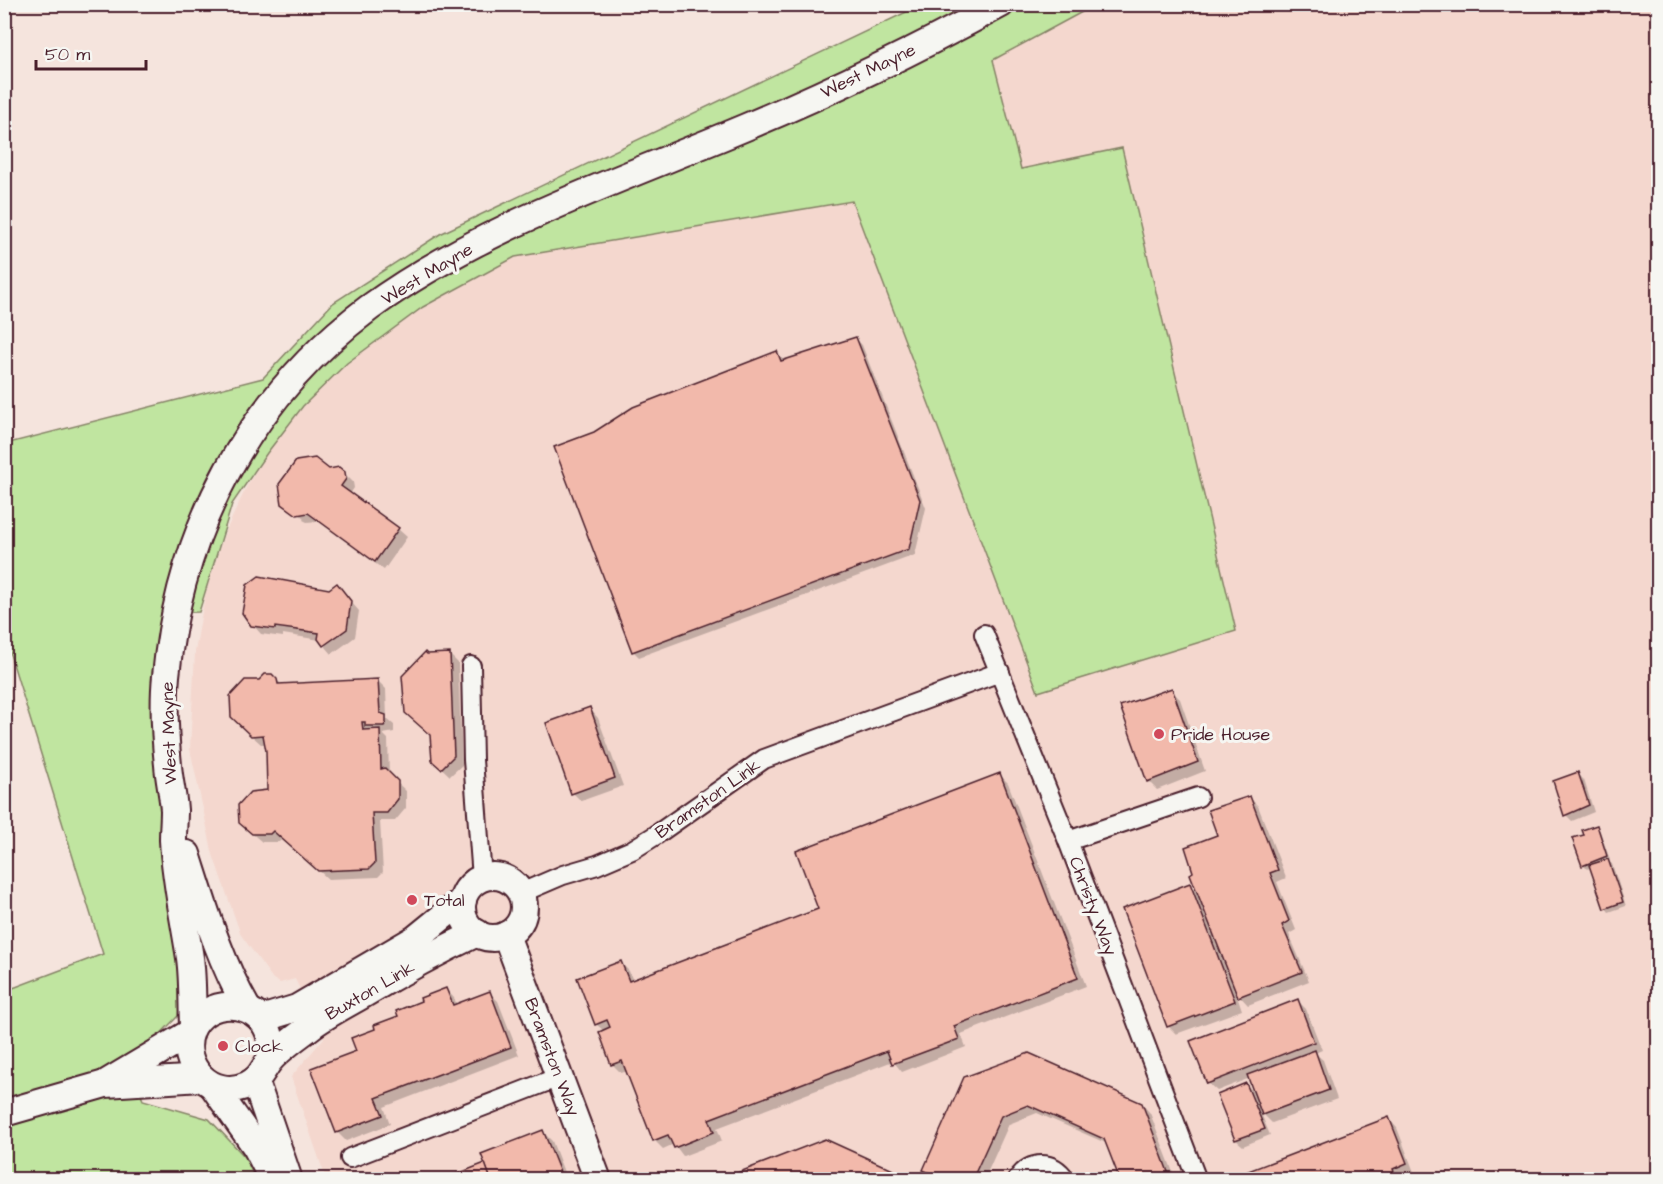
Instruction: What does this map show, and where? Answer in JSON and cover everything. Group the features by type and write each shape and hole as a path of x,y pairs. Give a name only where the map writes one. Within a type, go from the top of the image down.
{"main road":[{"name":"West Mayne","path":"192,1029 191,964 173,842 174,810 167,753 166,678 175,611 193,548 214,495 238,449 263,414 312,359 369,309 464,250 582,195 814,97 959,27 1001,4"},
{"name":"West Mayne","path":"174,810 207,921 235,987 254,1014"},
{"path":"500,877 509,880 521,893 524,907 522,915 518,924 506,935 493,938 477,933 464,918 463,900 468,888 482,878 500,877"},
{"name":"Buxton Link","path":"254,1014 297,1008 415,939 463,900"},
{"name":"Buxton Link","path":"270,1060 315,1023 446,947 477,933"},
{"name":"Bramston Way","path":"506,935 598,1179"},
{"path":"4,1113 105,1084 207,1082 235,1089 255,1080 270,1060 272,1045 269,1031 254,1014 235,1005 223,1005 201,1016 192,1029 188,1045 189,1057 194,1069 207,1082 256,1147 273,1179"},
{"path":"105,1084 192,1029"},
{"path":"255,1080 289,1179"}],"street":[{"name":"Christy Way","path":"984,634 1068,841 1197,1179"},
{"path":"471,666 473,760 482,878"},
{"name":"Bramston Link","path":"521,893 563,874 597,865 632,850 764,759 1000,672"},
{"path":"1068,841 1198,797"},
{"path":"350,1158 559,1077"},
{"path":"1017,1179 1027,1169 1040,1164 1056,1168 1066,1179"}],"shaded area":[{"path":"1095,5 1658,5 1658,1179 326,1179 291,1077 324,1038 295,979 280,983 273,979 241,935 213,855 190,749 195,652 205,595 223,537 247,486 271,446 311,397 347,363 423,307 515,257 852,201 975,516 1038,692 1236,631 1122,149 1021,169 993,60"}],"green space":[{"path":"921,5 1095,5 993,60 1021,169 1122,148 1236,631 1038,692 852,201 515,257 423,307 347,363 303,406 232,504 199,612 161,613 161,821 184,977 178,1016 129,1066 143,1100 209,1119 245,1157 255,1179 5,1180 5,991 103,954 5,638 5,444 263,378 333,303 440,234"}],"building":[{"path":"856,337 920,500 909,549 632,652 554,447 594,432 633,407 777,351 781,361"},
{"path":"315,458 329,469 339,467 345,472 346,479 341,486 399,528 375,562 308,513 297,515 282,504 279,484 296,461"},
{"path":"259,576 329,589 337,583 351,601 347,629 323,646 318,639 319,633 251,626 242,613 247,585"},
{"path":"425,652 427,654 450,653 454,756 441,769 432,761 430,735 405,713 402,676"},
{"path":"265,674 272,674 278,684 378,679 380,713 386,715 386,723 384,726 365,726 365,722 362,722 363,730 380,729 381,769 385,768 398,781 398,799 387,813 372,813 375,863 369,869 318,871 273,831 270,834 252,834 239,823 238,805 250,792 267,790 266,751 263,735 251,736 231,717 230,696 245,680 259,680"},
{"name":"Pride House","path":"1172,688 1198,762 1147,782 1120,706"},
{"path":"590,707 615,778 571,794 546,723"},
{"path":"1578,772 1589,805 1564,816 1553,781"},
{"path":"1000,773 1078,978 954,1026 959,1039 892,1064 887,1051 709,1119 714,1132 674,1148 668,1135 653,1141 622,1061 611,1065 599,1032 610,1027 607,1020 595,1025 577,978 621,961 629,981 818,909 796,851"},
{"path":"1250,796 1278,870 1270,873 1289,921 1282,925 1302,972 1238,997 1190,874 1193,872 1185,847 1217,835 1208,810"},
{"path":"1597,825 1607,856 1582,866 1572,838 1584,835 1582,830"},
{"path":"1608,859 1623,902 1604,909 1589,865"},
{"path":"1190,883 1235,1001 1167,1027 1122,909"},
{"path":"446,988 453,1005 490,991 511,1047 376,1098 383,1115 336,1133 311,1068 356,1051 351,1038 375,1029 374,1025 398,1016 396,1011 421,1001 420,998"},
{"path":"1298,999 1314,1042 1207,1084 1190,1041"},
{"path":"1315,1050 1329,1090 1262,1115 1247,1075"},
{"path":"1029,1053 1142,1103 1171,1180 1120,1180 1104,1139 1028,1105 1001,1116 972,1180 946,1180 923,1170 964,1077"},
{"path":"1246,1083 1265,1129 1235,1140 1217,1095"},
{"path":"1389,1117 1407,1163 1393,1169 1397,1180 1225,1180"},
{"path":"543,1130 563,1180 491,1180 481,1154"},
{"path":"825,1139 915,1180 719,1180"},
{"path":"1658,1156 1658,1172 1653,1157"},
{"path":"485,1163 491,1180 442,1180"}],"place":[{"name":"Pride House","path":"1159,734"},
{"name":"Total","path":"412,900"},
{"name":"Clock","path":"223,1046"}]}
